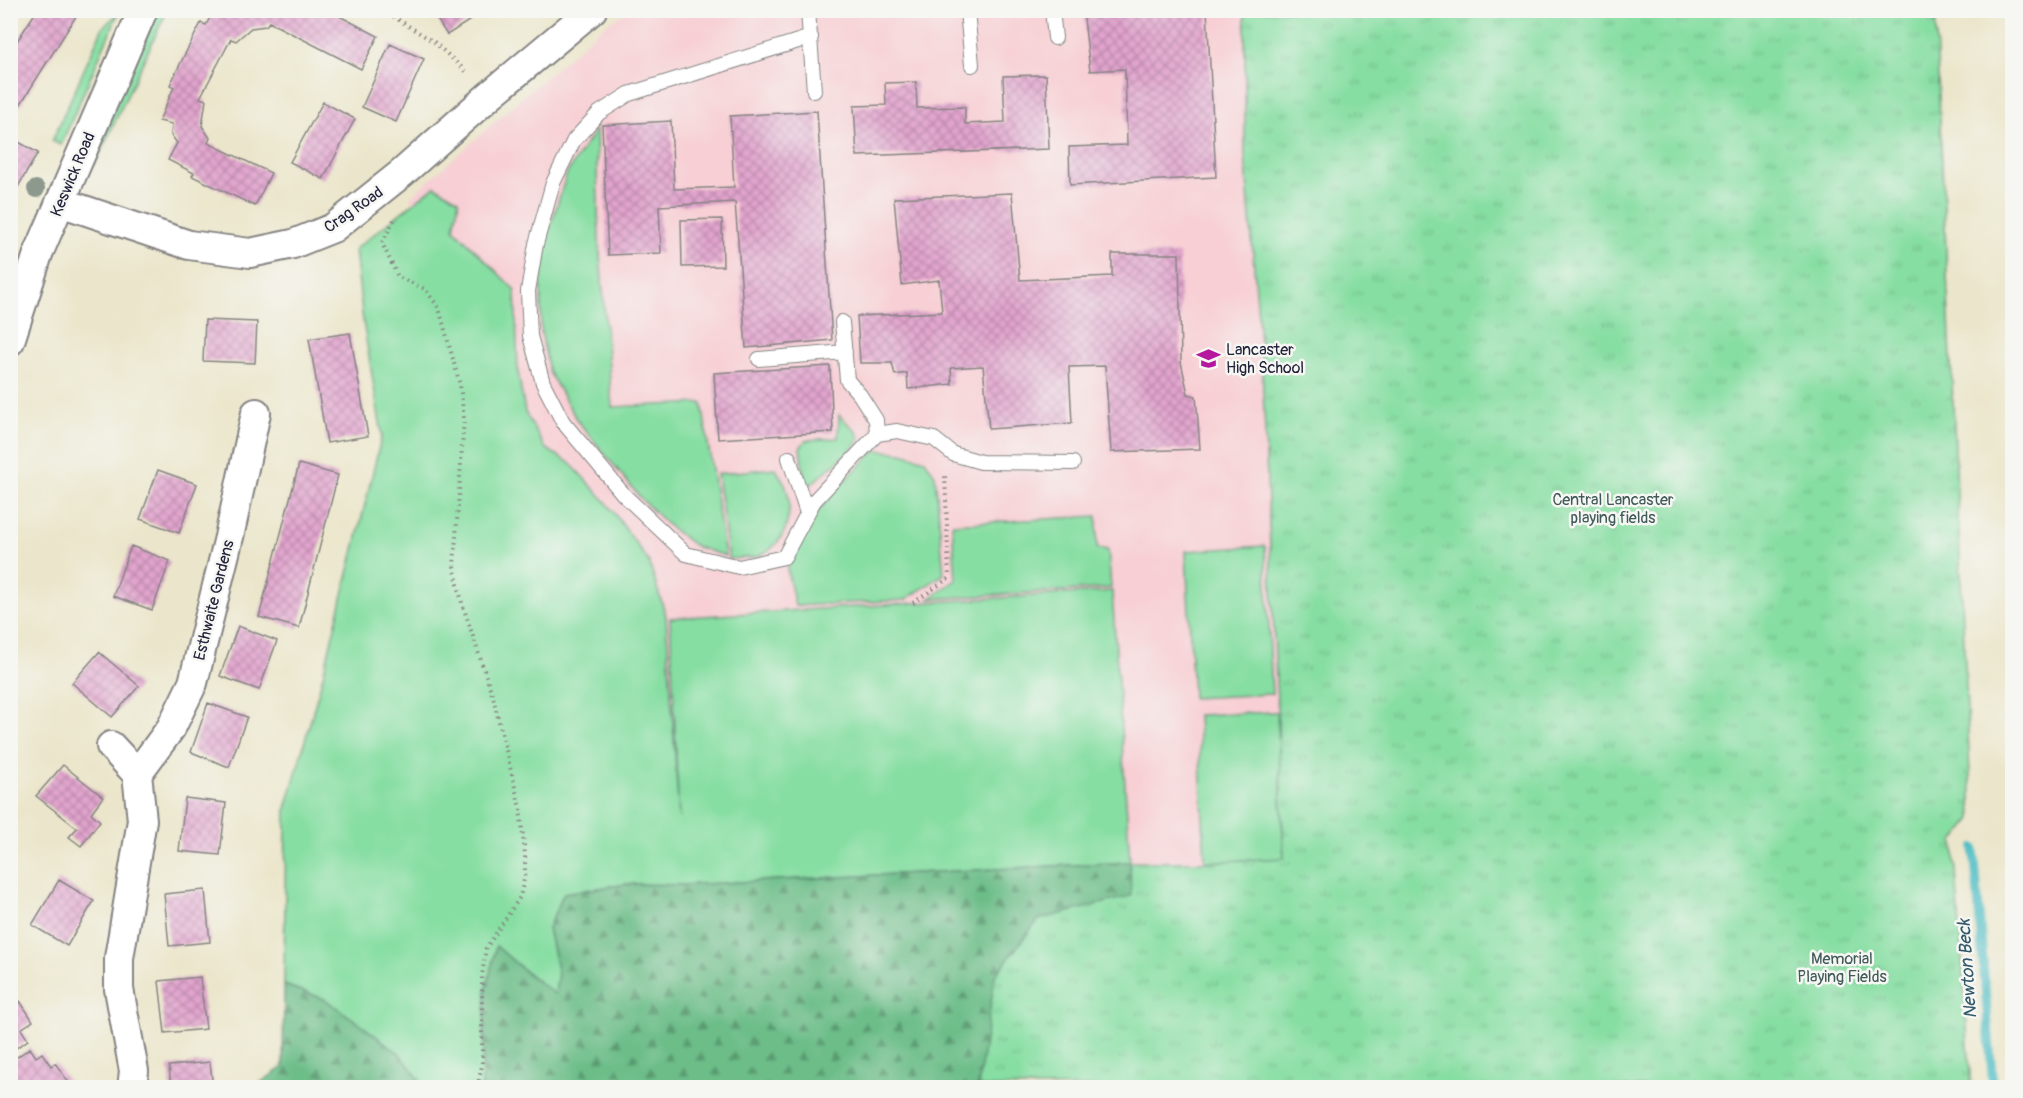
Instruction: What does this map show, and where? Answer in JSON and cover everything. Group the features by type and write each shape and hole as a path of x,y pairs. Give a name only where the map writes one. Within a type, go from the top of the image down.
{"street":[{"name":"Keswick Road","path":"10,341 38,254 143,10"},
{"name":"Crag Road","path":"60,202 189,245 250,253 293,244 333,228 402,173 490,95 592,10"},
{"name":"Esthwaite Gardens","path":"137,774 171,728 193,683 229,537 256,413"},
{"path":"111,746 137,774 142,820 119,958 118,989 134,1071 132,1088"}],"lane":[{"path":"808,10 813,91"},
{"path":"967,10 972,65"},
{"path":"1052,10 1055,38"},
{"path":"811,37 629,94 599,112 574,140 553,183 536,244 528,291 530,336 543,383 563,422 624,495 686,554 739,567 784,557 813,501 877,434 897,431 934,439 954,454 981,462 1073,463"},
{"path":"842,322 847,380 876,420 877,434"},
{"path":"759,359 845,352"},
{"path":"789,458 807,513"}],"path":[{"path":"383,10 434,42 490,95"},
{"path":"402,173 401,207 382,243 398,277 425,289 439,308 460,386 464,418 454,566 462,603 493,697 520,808 525,854 525,875 520,897 486,948 483,976 482,1066 477,1088"},
{"path":"913,603 950,578 944,447"}],"shaded area":[{"name":"Lancaster High School","path":"629,11 1935,11 1954,841 1205,862 1130,862 683,885 522,520 410,197 607,23"}],"green space":[{"path":"157,11 167,11 95,164 91,161"},
{"name":"Central Lancaster playing fields","path":"1245,11 1935,11 1972,819 1954,841 1971,1087 978,1087 995,976 1038,920 1131,896 1130,862 1205,862 1284,858 1262,367 1245,154"},
{"path":"118,14 61,145 52,141 103,27"},
{"path":"596,129 599,242 612,407 702,403 725,556 697,547 671,528 643,501 577,420 549,372 541,331 541,281 549,231 567,173"},
{"path":"435,186 459,200 454,229 515,290 518,372 525,412 545,448 570,463 607,503 649,562 666,616 679,818 670,618 1112,591 1130,862 683,885 628,884 564,893 548,928 558,974 555,995 496,947 486,992 482,1087 425,1087 400,1054 356,1021 324,999 284,985 286,809 324,672 382,435 363,321 355,249"},
{"path":"839,415 860,438 856,445 809,486 804,476 800,448 806,440 838,438"},
{"path":"876,450 902,453 925,460 935,475 944,574 905,600 795,606 787,569 809,522 843,482"},
{"path":"775,468 785,484 788,495 788,516 782,536 768,551 758,556 729,559 717,474"},
{"path":"1097,516 1097,548 1108,550 1111,588 929,599 956,580 952,524"},
{"path":"1265,546 1272,694 1193,698 1186,551"},
{"path":"1277,712 1284,859 1205,862 1198,715"},
{"path":"1130,862 1132,896 1038,920 995,976 978,1087 482,1088 486,992 496,946 555,994 558,974 548,928 564,893 628,884 683,885"},
{"path":"284,985 324,999 356,1021 400,1054 425,1087 254,1087 283,1067"}],"building":[{"path":"37,10 80,10 10,121 10,52"},
{"path":"214,10 328,10 378,36 361,69 269,22 266,26 251,28 236,41 231,39 200,98 206,100 202,126 210,138 208,143 271,173 255,206 192,176 194,173 168,160 177,143 171,135 172,124 159,121 174,87 170,85 184,56 201,23 206,25"},
{"path":"431,10 486,10 447,35"},
{"path":"1083,10 1207,10 1216,177 1070,185 1069,147 1127,145 1125,69 1090,71"},
{"path":"390,44 424,59 396,122 362,107"},
{"path":"1046,75 1049,149 857,156 854,106 886,105 885,83 916,82 917,108 965,107 965,124 1005,122 1003,76"},
{"path":"323,102 355,119 323,179 290,162"},
{"path":"817,111 832,340 746,348 735,202 659,206 661,253 608,255 602,125 671,121 674,189 734,187 730,116"},
{"path":"10,137 38,153 10,200"},
{"path":"1012,193 1020,280 1112,276 1112,254 1179,254 1181,362 1188,394 1196,396 1200,449 1111,452 1105,366 1069,367 1072,423 989,429 983,366 951,368 952,384 908,389 907,373 895,375 892,363 860,363 857,316 942,312 939,280 902,285 894,198"},
{"path":"722,219 723,266 682,267 681,220"},
{"path":"205,320 257,322 255,363 203,361"},
{"path":"350,333 368,436 327,443 309,339"},
{"path":"830,366 833,432 718,439 714,373"},
{"path":"299,464 338,475 299,628 259,617"},
{"path":"158,470 197,484 179,533 140,519"},
{"path":"131,546 170,561 152,610 113,596"},
{"path":"238,626 277,641 259,690 220,676"},
{"path":"99,652 139,686 112,717 72,683"},
{"path":"208,703 247,717 229,767 191,752"},
{"path":"63,765 103,797 91,813 100,821 81,846 69,837 77,828 36,796"},
{"path":"185,798 226,803 220,855 179,851"},
{"path":"59,880 94,901 67,946 32,925"},
{"path":"205,890 210,942 169,946 164,894"},
{"path":"200,977 206,1029 165,1033 159,981"},
{"path":"10,998 15,1005 20,1001 33,1021 21,1029 28,1040 10,1052"},
{"path":"30,1048 36,1057 42,1053 51,1066 55,1063 70,1084 65,1088 21,1088 10,1073 10,1062"},
{"path":"210,1062 213,1088 171,1088 169,1066"}],"waterway":[{"name":"Newton Beck","path":"1974,848 1993,1088"}],"place":[{"name":"Lancaster High School","path":"1208,358"}],"park label":[{"name":"Memorial Playing Fields","path":"1842,967"}]}
